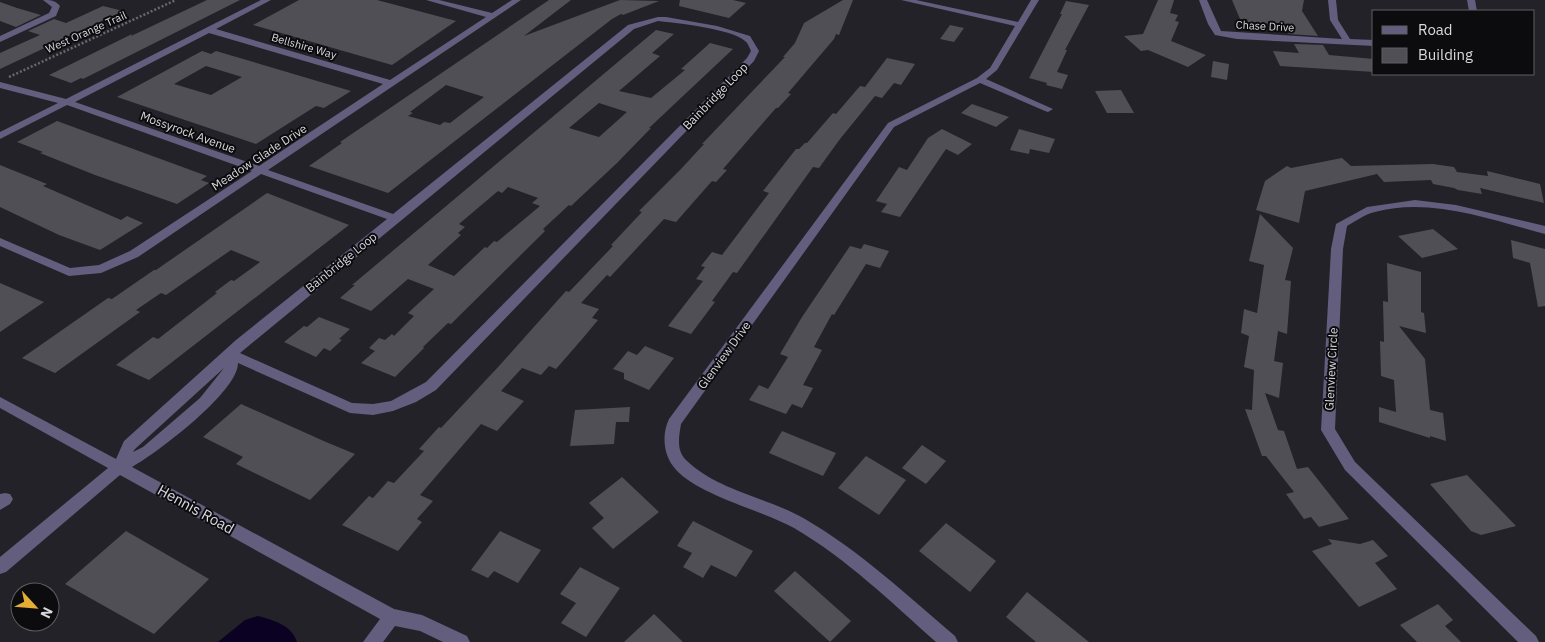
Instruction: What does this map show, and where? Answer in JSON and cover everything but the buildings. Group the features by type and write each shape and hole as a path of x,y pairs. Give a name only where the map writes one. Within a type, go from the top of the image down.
{"street":[{"path":"0,39 53,14 56,6 47,0"},
{"path":"0,136 267,0"},
{"path":"430,0 493,16"},
{"name":"Meadow Glade Drive","path":"0,242 69,272 101,269 134,254 517,0"},
{"path":"905,0 1020,25"},
{"name":"Glenview Drive","path":"949,642 850,556 798,523 697,479 678,462 671,445 674,423 891,125 980,80 993,70 1035,0"},
{"name":"Chase Drive","path":"1203,0 1214,35 1372,43"},
{"path":"1332,0 1334,20 1348,42"},
{"name":"Bainbridge Loop","path":"120,467 129,445 241,343 631,27 644,22 671,19 739,35 752,42 755,51 751,59 431,386 408,401 380,410 365,411 350,408 231,354"},
{"name":"Bellshire Way","path":"209,30 392,84"},
{"path":"980,80 1048,109"},
{"name":"Mossyrock Avenue","path":"2,82 67,102 395,218"},
{"name":"Glenview Circle","path":"1530,642 1350,466 1328,430 1337,249 1342,224 1371,209 1415,203 1456,208 1545,230"},
{"path":"0,567 120,467 148,451 205,402 223,381 230,369 231,354"},
{"name":"Hennis Road","path":"0,402 392,617 422,623 461,642"},
{"path":"372,642 392,617"}],"path":[{"name":"West Orange Trail","path":"2,82 176,0"}],"shaded area":[{"path":"258,616 286,627 295,636 297,642 218,642 245,620"}]}
